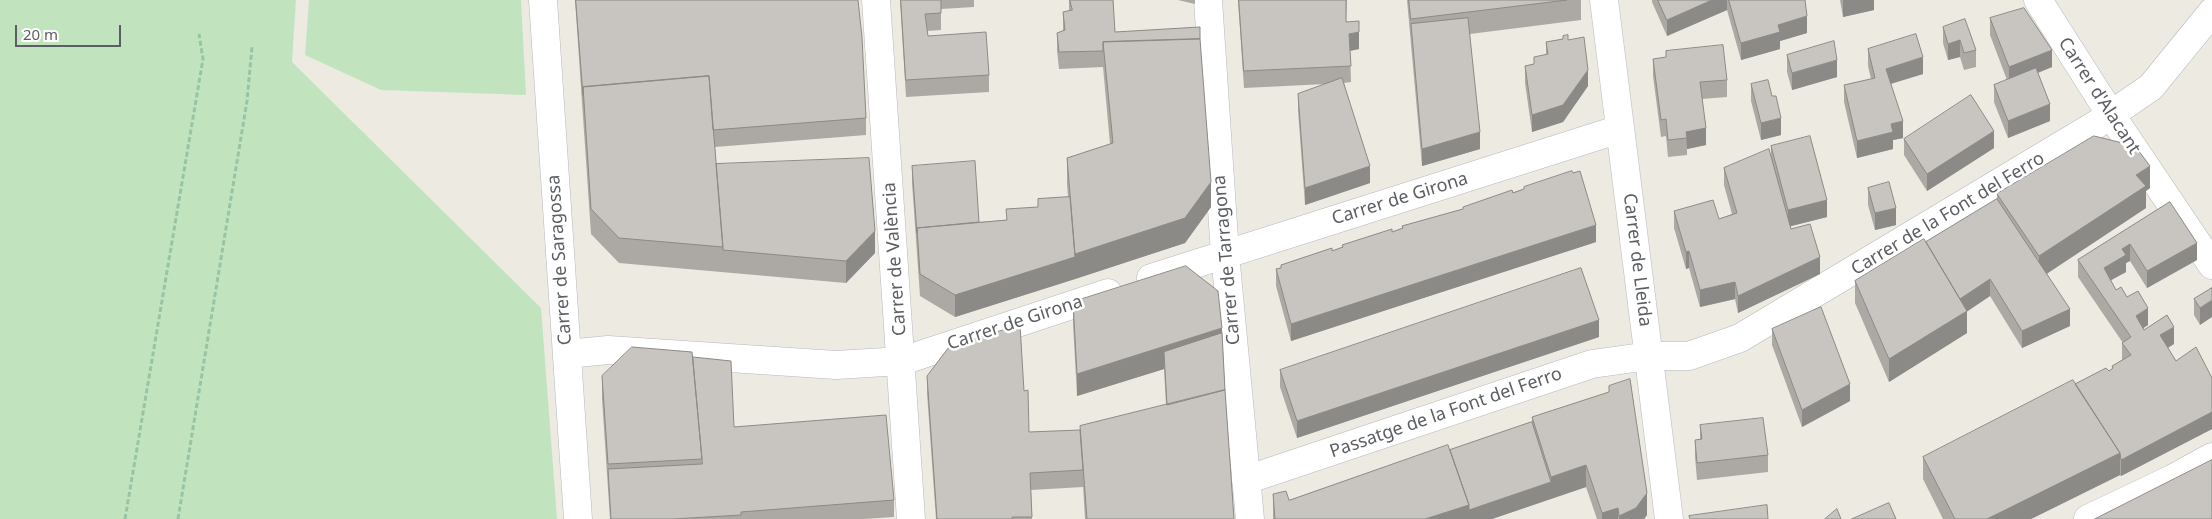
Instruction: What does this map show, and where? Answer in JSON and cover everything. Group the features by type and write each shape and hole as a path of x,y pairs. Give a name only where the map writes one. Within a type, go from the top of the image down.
{"street":[{"name":"Carrer de Saragossa","path":"543,0 578,519"},
{"name":"Carrer de València","path":"876,0 902,361 911,519"},
{"name":"Carrer de Tarragona","path":"1208,0 1225,254 1250,519"},
{"name":"Carrer de Lleida","path":"1604,0 1669,519"},
{"name":"Carrer d'Alacant","path":"2038,0 2110,115 2212,265"},
{"name":"Carrer de la Font del Ferro","path":"1649,356 1689,356 1740,338 2110,115 2151,87 2212,12"},
{"name":"Carrer de Girona","path":"567,354 608,350 836,365 902,361 1225,254 1620,130"},
{"name":"Passatge de la Font del Ferro","path":"1246,480 1592,364 1649,356"},
{"path":"2088,519 2172,479 2212,457"}],"path":[{"path":"125,519 203,59 199,34"},
{"path":"178,519 245,110 252,47"}],"green space":[{"path":"0,0 296,0 292,62 541,308 557,519 0,519"},
{"path":"309,0 521,0 526,95 381,90 305,55"}],"building":[{"path":"576,0 858,0 866,118 713,130 709,76 583,87 583,95"},
{"path":"901,0 941,0 941,13 925,14 928,36 986,32 989,75 906,80"},
{"path":"1070,0 1113,0 1115,32 1200,27 1200,39 1103,42 1103,51 1059,52 1057,33 1065,30 1063,12 1072,10"},
{"path":"1239,0 1346,0 1346,22 1359,21 1359,32 1349,34 1351,66 1244,71"},
{"path":"1409,0 1567,0 1411,19"},
{"path":"1658,0 1712,0 1667,20"},
{"path":"1729,0 1805,0 1807,16 1778,25 1780,32 1741,43"},
{"path":"2024,8 2052,50 2009,67 1990,18"},
{"path":"1468,18 1480,132 1422,149 1411,24"},
{"path":"1965,19 1976,50 1964,53 1960,40 1948,44 1943,27"},
{"path":"1916,34 1923,57 1886,69 1903,121 1891,124 1893,132 1857,141 1844,85 1875,78 1868,49"},
{"path":"1568,35 1568,40 1584,37 1588,70 1563,105 1532,115 1525,66 1534,64 1534,57 1548,54 1546,42 1563,39 1563,36"},
{"path":"1200,39 1211,182 1185,218 1075,254 1067,158 1113,143 1103,42"},
{"path":"1834,41 1837,60 1792,73 1787,55"},
{"path":"1723,45 1727,80 1700,82 1706,128 1686,132 1687,138 1668,140 1666,119 1661,120 1653,59 1666,57 1666,51"},
{"path":"2036,68 2050,104 2008,121 1994,85"},
{"path":"709,76 723,247 619,238 591,209 583,87"},
{"path":"1342,78 1370,166 1305,188 1298,94"},
{"path":"1768,80 1772,96 1776,96 1781,118 1761,123 1751,84"},
{"path":"1971,95 1994,131 1927,174 1904,139"},
{"path":"1810,136 1827,200 1788,210 1771,146"},
{"path":"2094,136 2135,146 2150,166 2136,175 2146,186 2039,256 1997,194"},
{"path":"1769,149 1791,229 1810,224 1820,257 1738,296 1735,282 1700,290 1689,251 1686,252 1674,211 1713,200 1719,219 1737,213 1724,168"},
{"path":"869,158 875,231 846,261 723,250 716,164"},
{"path":"975,161 979,222 917,228 917,233 912,166"},
{"path":"1572,171 1573,173 1580,171 1596,225 1291,324 1276,269 1281,268 1281,265 1332,248 1332,251 1343,247 1342,245 1392,229 1392,232 1403,228 1402,226 1463,209 1463,207 1512,190 1513,193 1524,189 1524,187"},
{"path":"1889,182 1896,208 1875,213 1868,188"},
{"path":"1070,197 1075,257 955,295 920,274 917,228 1007,220 1006,209 1038,207 1038,199"},
{"path":"1997,199 2070,309 2022,331 1990,279 1960,299 1926,242"},
{"path":"2170,202 2197,243 2147,271 2130,244 2122,249 2126,255 2104,268 2116,290 2121,287 2127,297 2138,291 2148,308 2136,316 2144,330 2167,315 2174,327 2160,335 2176,361 2196,347 2212,378 2212,412 2121,460 2120,453 2075,384 2106,368 2109,371 2113,368 2112,366 2131,355 2122,343 2131,337 2078,260"},
{"path":"1924,239 1967,311 1889,359 1855,281"},
{"path":"1186,266 1218,291 1222,328 1077,374 1073,302"},
{"path":"1581,268 1599,320 1297,421 1280,370"},
{"path":"2212,288 2212,300 2200,308 2194,299"},
{"path":"1821,307 1850,384 1802,410 1772,329"},
{"path":"1020,325 1024,391 1028,390 1029,432 1080,430 1083,470 1030,473 1032,517 1012,517 1012,519 937,519 927,376 949,347"},
{"path":"1222,333 1225,390 1167,405 1164,352"},
{"path":"632,347 692,352 702,459 608,464 602,376"},
{"path":"693,357 731,361 734,427 886,415 894,500 741,512 741,515 673,519 611,519 608,469 702,464"},
{"path":"1630,379 1647,493 1636,508 1619,516 1618,508 1602,513 1586,465 1551,477 1532,417 1609,392 1609,386"},
{"path":"2073,380 2120,453 1987,519 1955,519 1923,457"},
{"path":"1225,390 1234,519 1087,519 1080,426"},
{"path":"1763,418 1768,455 1697,463 1695,440 1702,439 1700,425"},
{"path":"1532,422 1551,482 1469,510 1469,505 1450,450"},
{"path":"1448,445 1469,505 1425,519 1275,519 1273,494 1286,491 1289,500"},
{"path":"2212,460 2212,519 2095,519"},
{"path":"1889,503 1896,519 1852,519"},
{"path":"1767,505 1768,519 1690,519 1689,516"},
{"path":"1837,509 1841,519 1825,519"}]}
